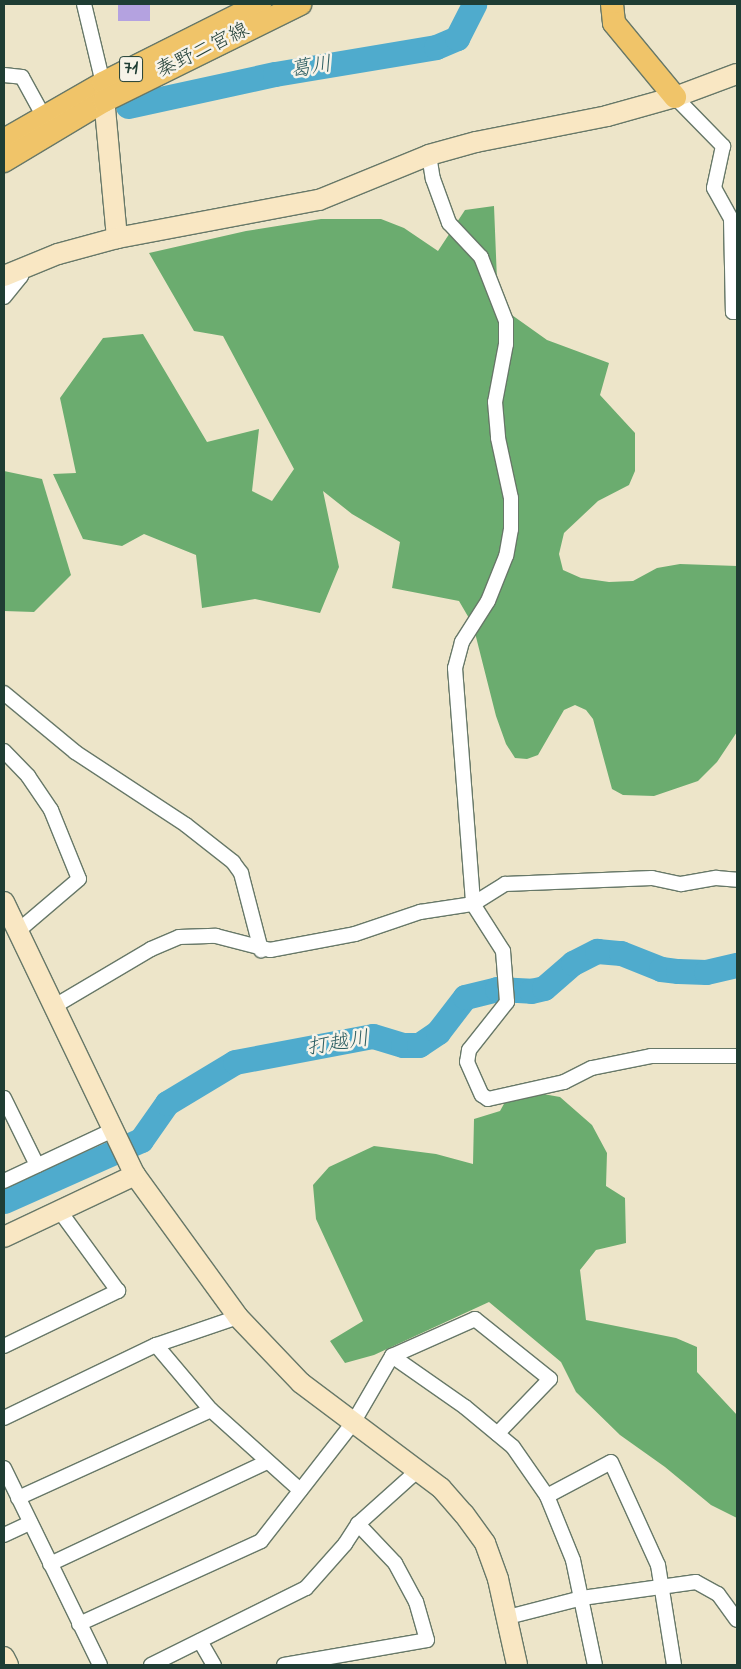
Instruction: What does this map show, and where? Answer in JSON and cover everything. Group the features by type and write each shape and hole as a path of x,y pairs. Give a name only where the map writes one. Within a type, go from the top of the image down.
{"main road":[{"name":"秦野二宮線","path":"4,161 107,94 260,4"},
{"name":"秦野二宮線","path":"4,140 44,117 172,67 300,4"},
{"path":"612,4 614,23 675,98"}],"street":[{"path":"84,4 107,94 117,238"},
{"path":"4,276 22,267 117,238 319,200 429,156 476,142 608,116 675,98 737,74"},
{"path":"4,75 22,77 44,117"},
{"path":"675,98 724,146"},
{"path":"724,146 737,142"},
{"path":"724,146 714,188 731,219 733,312 737,312"},
{"path":"429,156 432,179 449,223 481,257 506,321 506,344 495,402 498,438 511,498 511,529 506,556 488,601 462,642 455,668 473,904 500,944 507,976 507,1002 468,1055 467,1062 482,1095 488,1099 564,1082 592,1068 650,1056 737,1056"},
{"path":"4,297 21,276 22,267"},
{"path":"4,693 75,752 179,820 233,862 241,873 261,950"},
{"path":"4,752 28,776 51,810 79,879 18,931"},
{"path":"53,1006 173,938 216,936 261,950 355,934 420,912 473,904 505,884 652,878 673,883 716,878 737,880"},
{"path":"4,902 132,1171 238,1317 301,1383 416,1472 440,1488 485,1543 508,1617 516,1665"},
{"path":"4,1099 37,1165"},
{"path":"4,1181 37,1165 115,1134"},
{"path":"4,1236 59,1210 132,1171"},
{"path":"4,1346 118,1291 59,1210"},
{"path":"4,1418 156,1345 238,1317"},
{"path":"79,1624 261,1541 353,1423 392,1356 475,1319 550,1379 497,1434"},
{"path":"156,1345 211,1410 300,1490"},
{"path":"392,1356 465,1407 512,1447 547,1496 573,1560 595,1665"},
{"path":"18,1498 211,1410"},
{"path":"50,1564 267,1462"},
{"path":"547,1496 612,1462 658,1565 674,1665"},
{"path":"4,1468 100,1665"},
{"path":"151,1665 306,1588 345,1544 358,1524 416,1472"},
{"path":"4,1534 30,1522"},
{"path":"284,1665 427,1640 416,1602 395,1563 358,1524"},
{"path":"508,1617 582,1598 696,1582 718,1594 737,1620"},
{"path":"200,1641 214,1665"},
{"path":"4,1657 8,1665"}],"green space":[{"path":"494,206 498,305 547,340 609,363 600,395 635,433 635,471 629,485 598,501 564,533 559,554 563,570 581,578 609,582 633,581 657,568 680,564 737,566 737,732 717,762 698,781 654,796 623,795 612,789 593,719 586,710 575,705 564,710 538,755 527,759 515,758 506,744 496,716 473,625 459,601 392,588 400,542 352,514 323,491 339,567 320,613 255,599 202,608 196,555 144,534 122,546 83,539 53,474 76,473 60,398 103,338 143,334 207,442 259,429 252,491 272,501 294,469 223,336 194,331 149,253 246,231 321,219 381,219 404,228 438,251 465,210"},
{"path":"4,471 42,479 71,575 34,612 4,611"},
{"path":"532,1092 560,1097 592,1125 607,1153 606,1186 625,1198 626,1243 596,1250 580,1270 586,1320 676,1338 697,1347 697,1372 737,1415 737,1518 711,1505 665,1467 620,1435 576,1392 561,1362 489,1302 374,1355 345,1363 330,1341 363,1321 316,1219 313,1185 329,1167 374,1146 436,1154 473,1164 474,1119 500,1111 505,1102"}],"building":[{"path":"118,4 150,4 150,21 118,21"}],"waterway":[{"name":"葛川","path":"128,106 275,74 436,47 457,38 474,4"},
{"name":"打越川","path":"4,1201 141,1140 167,1103 235,1062 373,1036 403,1045 419,1045 438,1032 465,997 497,989 531,991 544,988 573,963 597,951 621,953 661,969 678,971 706,972 737,965"}]}
